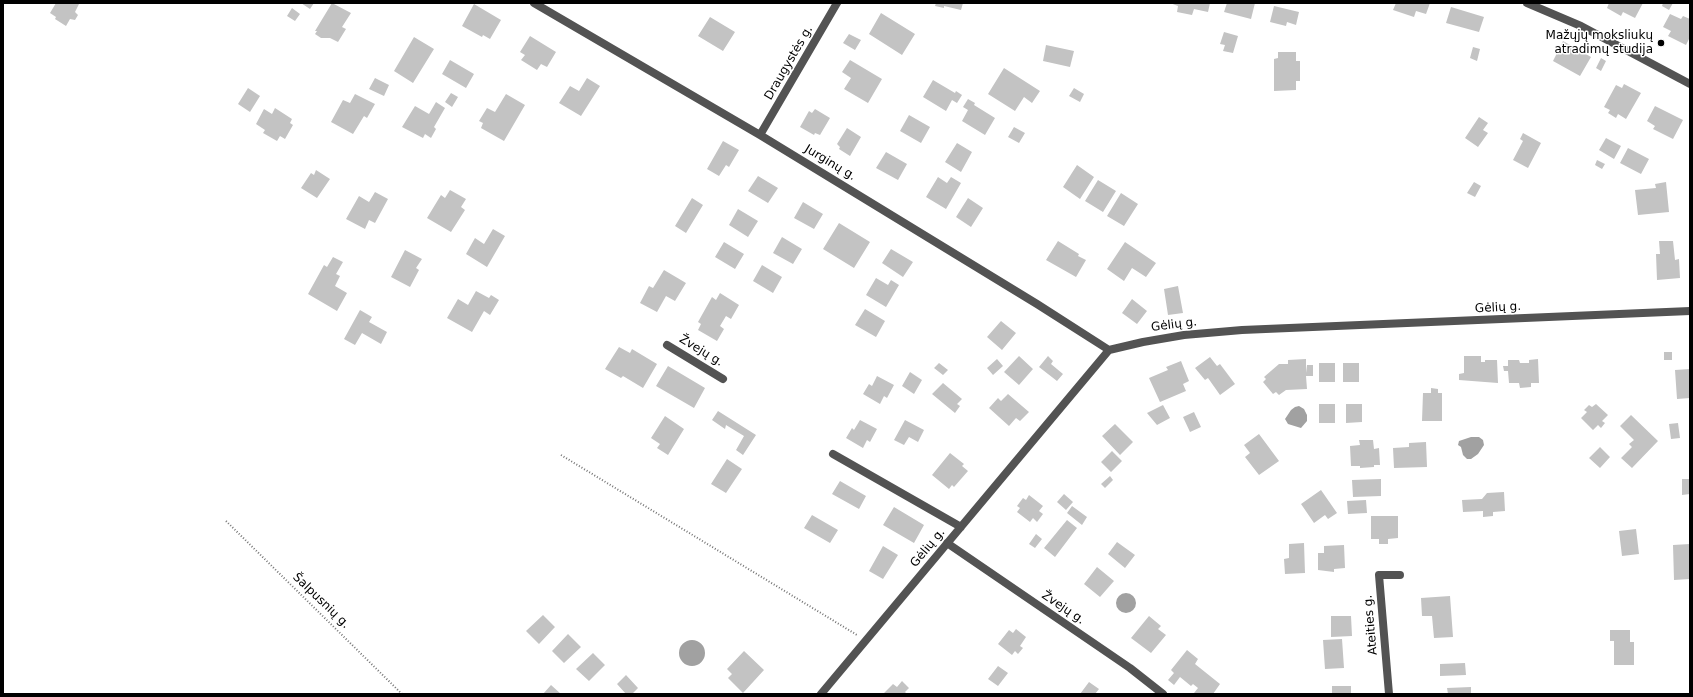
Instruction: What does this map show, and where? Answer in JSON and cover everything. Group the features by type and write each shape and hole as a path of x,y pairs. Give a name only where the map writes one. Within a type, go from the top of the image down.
{"street":[{"name":"Jurginų g.","path":"534,3 760,135 1037,304 1109,350"},
{"name":"Draugystės g.","path":"760,135 838,3"},
{"path":"1527,3 1581,26 1690,84"},
{"name":"Gėlių g.","path":"822,694 1109,350 1184,335 1242,330 1690,311"},
{"name":"Žvejų g.","path":"667,344 723,379"},
{"path":"833,454 961,527"},
{"name":"Žvejų g.","path":"947,543 1130,668 1163,694"},
{"name":"Ateities g.","path":"1389,694 1379,575 1400,575"}],"path":[{"path":"561,455 866,641"},
{"name":"Šalpusnių g.","path":"226,521 402,694"}],"shaded area":[{"path":"1299,406 1304,409 1307,415 1307,421 1301,428 1288,424 1285,419 1291,410"},
{"path":"1471,437 1479,437 1483,440 1484,445 1478,454 1471,459 1467,459 1463,455 1461,447 1458,445 1459,441"},
{"path":"1126,593 1133,596 1136,603 1133,610 1126,613 1119,610 1116,603 1119,596"},
{"path":"692,640 701,644 705,653 701,662 692,666 683,662 679,653 683,644"}],"building":[{"path":"56,3 79,4 75,12 78,15 75,20 70,19 66,26 55,19 56,17 50,13"},
{"path":"301,3 314,3 310,9"},
{"path":"332,3 351,13 342,27 346,29 338,42 330,38 321,38 315,34 317,31 315,31"},
{"path":"936,3 963,3 961,10 944,6 944,8 935,6"},
{"path":"1170,3 1210,3 1208,12 1194,9 1192,15 1177,12 1178,6"},
{"path":"1227,3 1255,3 1251,19 1224,12"},
{"path":"1396,3 1430,3 1426,14 1416,11 1414,17 1393,10"},
{"path":"1609,3 1643,3 1635,18 1623,12 1621,16 1607,8"},
{"path":"1663,3 1673,3 1669,10 1662,6"},
{"path":"474,4 501,20 490,39 483,35 482,37 462,26"},
{"path":"1274,6 1299,12 1296,25 1287,22 1286,26 1270,22"},
{"path":"1451,7 1484,17 1479,32 1446,23"},
{"path":"292,8 300,14 295,21 287,16"},
{"path":"881,13 915,34 902,55 869,34"},
{"path":"1670,14 1681,19 1683,16 1690,19 1690,37 1686,45 1668,36 1671,31 1663,27"},
{"path":"710,17 735,32 723,51 698,36"},
{"path":"1224,32 1238,36 1233,53 1223,51 1225,45 1220,44"},
{"path":"849,34 861,40 855,50 843,43"},
{"path":"530,36 556,52 547,67 541,64 537,70 521,60 525,55 520,52"},
{"path":"414,37 434,49 413,83 394,71"},
{"path":"1563,41 1591,57 1580,76 1553,61"},
{"path":"1046,45 1074,51 1070,67 1043,61"},
{"path":"1473,47 1480,49 1477,61 1470,58"},
{"path":"1278,52 1296,52 1296,61 1300,61 1300,81 1296,81 1296,90 1274,91 1274,59 1278,58"},
{"path":"1601,58 1606,61 1601,71 1596,68"},
{"path":"450,60 474,74 466,88 442,74"},
{"path":"850,60 882,79 868,103 844,89 851,78 842,72"},
{"path":"1004,68 1040,91 1032,103 1024,97 1015,111 988,94"},
{"path":"375,78 389,85 384,96 369,89"},
{"path":"587,78 600,86 581,116 559,103 570,86 579,91"},
{"path":"933,80 955,93 956,91 962,95 957,103 952,100 946,111 923,97"},
{"path":"1624,84 1641,93 1626,119 1618,114 1616,118 1608,113 1610,110 1604,107 1616,85 1622,88"},
{"path":"248,88 260,96 250,112 238,104"},
{"path":"1074,88 1084,94 1080,102 1069,96"},
{"path":"451,93 458,97 452,107 445,102"},
{"path":"355,94 375,104 367,118 364,116 353,134 331,122 343,100 350,103"},
{"path":"506,94 525,105 504,141 481,128 483,123 479,121 487,108 495,112"},
{"path":"968,99 975,103 974,105 995,118 985,135 962,121 968,110 963,107"},
{"path":"436,102 445,108 434,127 436,129 431,138 425,134 423,138 402,127 415,106 429,114"},
{"path":"1655,106 1683,120 1673,139 1653,129 1655,126 1647,121"},
{"path":"275,108 292,119 290,123 293,125 285,139 280,136 277,141 263,133 265,130 256,124 264,109 272,114"},
{"path":"815,109 830,118 820,135 815,133 814,135 800,127 809,111 812,113"},
{"path":"909,115 930,127 921,143 900,131"},
{"path":"1479,117 1488,123 1483,130 1488,133 1478,147 1465,138"},
{"path":"1014,127 1025,133 1019,143 1008,137"},
{"path":"847,128 861,137 850,156 839,149 840,147 837,144"},
{"path":"1523,133 1541,143 1528,168 1513,160 1523,141 1520,139"},
{"path":"1606,138 1621,146 1614,159 1599,150"},
{"path":"723,141 739,150 729,167 726,165 719,176 707,169"},
{"path":"957,143 972,152 961,172 945,162"},
{"path":"1628,148 1649,159 1641,174 1620,163"},
{"path":"886,152 907,164 898,180 876,168"},
{"path":"1597,160 1605,164 1602,169 1595,165"},
{"path":"1077,165 1094,177 1080,199 1063,187"},
{"path":"316,170 330,179 317,198 301,188 311,173 314,175"},
{"path":"758,176 778,188 768,203 748,191"},
{"path":"938,177 947,183 951,177 961,183 946,209 926,197"},
{"path":"1098,180 1116,191 1103,212 1085,201"},
{"path":"1474,182 1481,186 1475,197 1467,193"},
{"path":"1666,182 1669,212 1638,215 1635,190 1656,188 1655,184"},
{"path":"450,190 466,199 461,207 465,210 451,232 427,218 441,195 445,198"},
{"path":"375,192 388,199 375,223 369,220 365,229 346,219 359,196 369,202"},
{"path":"1121,193 1138,204 1124,226 1107,216"},
{"path":"692,198 703,205 686,233 675,226"},
{"path":"968,198 983,208 971,227 956,217"},
{"path":"803,202 823,214 814,229 794,218"},
{"path":"738,209 758,221 748,237 729,225"},
{"path":"839,223 870,242 854,268 823,249"},
{"path":"493,229 505,236 487,267 466,254 475,238 484,244"},
{"path":"782,237 802,249 793,264 773,253"},
{"path":"1058,241 1086,260 1076,277 1046,260"},
{"path":"1659,241 1673,241 1675,260 1679,259 1680,278 1657,280 1656,254 1660,254"},
{"path":"724,242 744,254 735,269 715,257"},
{"path":"1125,242 1156,263 1146,277 1132,268 1124,281 1107,269"},
{"path":"891,249 913,262 903,277 882,263"},
{"path":"405,250 422,259 416,268 419,270 410,287 391,277"},
{"path":"333,257 343,262 336,274 340,276 335,286 347,293 337,311 308,294 324,265 327,267"},
{"path":"762,265 782,277 773,293 753,281"},
{"path":"664,270 686,283 675,301 666,296 657,312 640,303 649,286 653,288"},
{"path":"876,278 888,285 891,280 899,285 886,307 866,295"},
{"path":"1178,286 1183,313 1168,315 1164,289"},
{"path":"476,291 489,298 491,295 499,300 490,315 484,311 472,332 447,318 458,299 468,305"},
{"path":"720,293 739,305 731,319 726,316 720,326 724,329 717,341 698,330 701,324 698,322 712,297 716,300"},
{"path":"1132,299 1147,311 1137,324 1122,313"},
{"path":"865,309 885,321 876,337 855,325"},
{"path":"360,310 372,317 369,322 387,332 381,344 362,333 355,345 344,339"},
{"path":"1001,321 1016,333 1002,350 987,337"},
{"path":"619,347 630,353 632,349 657,364 643,388 623,376 621,378 605,369"},
{"path":"1664,352 1672,352 1672,360 1664,360"},
{"path":"1019,356 1033,369 1019,385 1004,372"},
{"path":"1048,356 1053,361 1051,364 1063,374 1057,381 1039,367"},
{"path":"1464,356 1481,356 1481,362 1485,362 1485,360 1497,360 1498,383 1459,380 1459,374 1464,373"},
{"path":"1210,357 1217,366 1220,364 1235,384 1220,395 1208,378 1205,380 1195,368"},
{"path":"997,359 1003,366 993,375 987,368"},
{"path":"1306,359 1306,373 1307,365 1313,365 1313,376 1306,376 1307,389 1286,390 1279,395 1276,392 1273,394 1263,382 1266,379 1264,377 1279,364 1288,364 1288,360"},
{"path":"1538,359 1539,383 1531,383 1531,387 1520,388 1519,383 1509,383 1508,371 1504,371 1503,366 1508,366 1508,360 1519,360 1520,363 1529,363 1529,360"},
{"path":"1181,361 1189,381 1183,384 1186,391 1160,402 1149,378 1168,370 1166,367"},
{"path":"939,363 948,370 943,375 934,368"},
{"path":"1319,363 1335,363 1335,382 1319,382"},
{"path":"1343,363 1359,363 1359,382 1343,382"},
{"path":"668,366 705,388 694,408 656,386"},
{"path":"1690,369 1690,398 1677,399 1675,370"},
{"path":"910,372 922,380 914,394 902,386"},
{"path":"877,376 894,385 887,398 884,396 880,404 863,394 869,384 872,386"},
{"path":"943,383 962,399 957,404 960,406 955,413 932,394"},
{"path":"1431,388 1438,389 1438,393 1442,393 1442,421 1422,421 1423,393 1431,393"},
{"path":"1008,394 1029,412 1020,421 1016,418 1009,426 989,408 998,398 1001,401"},
{"path":"1319,404 1335,404 1335,423 1319,423"},
{"path":"1346,404 1362,404 1362,422 1346,423"},
{"path":"1596,404 1608,415 1602,421 1605,423 1601,428 1598,425 1593,430 1581,418 1587,412 1584,410 1589,405 1592,407"},
{"path":"1163,405 1170,418 1157,425 1147,413"},
{"path":"718,411 756,435 743,455 736,450 744,436 726,425 725,429 712,420"},
{"path":"1194,412 1201,427 1190,432 1183,417"},
{"path":"1631,415 1658,441 1632,468 1621,458 1632,447 1629,444 1634,440 1620,426"},
{"path":"665,416 684,429 668,455 657,448 660,444 651,438"},
{"path":"860,420 877,429 870,442 867,440 863,448 846,438 852,428 854,430"},
{"path":"905,420 924,430 918,442 909,437 904,445 894,440"},
{"path":"1678,423 1680,438 1671,439 1669,424"},
{"path":"1115,424 1133,442 1120,455 1102,436"},
{"path":"1259,434 1279,461 1259,475 1245,457 1250,453 1244,445"},
{"path":"1359,440 1373,440 1374,449 1379,448 1380,465 1360,468 1360,466 1351,466 1350,446 1360,445"},
{"path":"1426,442 1427,467 1394,468 1393,448 1409,447 1409,443"},
{"path":"1600,447 1610,457 1600,468 1589,458"},
{"path":"1112,451 1122,461 1111,472 1101,462"},
{"path":"950,453 964,464 962,466 968,471 954,487 952,485 949,489 932,475"},
{"path":"727,459 742,469 726,493 711,484"},
{"path":"1110,476 1113,480 1105,488 1101,484"},
{"path":"1381,479 1381,496 1353,497 1352,480"},
{"path":"1682,479 1690,479 1690,494 1682,495"},
{"path":"840,481 866,496 859,509 832,494"},
{"path":"1321,490 1337,513 1328,519 1325,515 1314,523 1301,504"},
{"path":"1504,492 1505,511 1493,512 1493,516 1483,517 1483,511 1463,512 1462,500 1482,499 1487,493"},
{"path":"1064,494 1073,502 1066,510 1057,502"},
{"path":"1029,495 1043,506 1039,511 1043,514 1037,522 1033,518 1030,522 1017,512 1020,508 1017,506 1023,498 1026,500"},
{"path":"1366,500 1367,513 1348,514 1347,501"},
{"path":"1072,506 1087,517 1082,525 1067,513"},
{"path":"894,507 924,525 914,543 883,525"},
{"path":"812,515 838,530 830,543 804,528"},
{"path":"1371,516 1398,516 1398,538 1388,539 1388,544 1379,544 1379,539 1371,539"},
{"path":"1067,520 1077,528 1055,557 1044,548"},
{"path":"1636,529 1639,554 1622,556 1619,531"},
{"path":"1036,534 1042,539 1035,548 1029,544"},
{"path":"1117,542 1135,555 1125,568 1108,554"},
{"path":"1304,543 1305,573 1285,574 1284,559 1289,558 1289,544"},
{"path":"1690,544 1690,579 1674,580 1673,545"},
{"path":"1344,545 1345,568 1334,569 1334,572 1318,570 1318,553 1324,553 1324,546"},
{"path":"883,546 898,555 883,579 869,571"},
{"path":"1097,567 1114,581 1100,597 1084,584"},
{"path":"1450,596 1453,637 1434,638 1432,616 1422,616 1421,598"},
{"path":"543,615 555,627 539,644 526,631"},
{"path":"1149,616 1161,626 1158,629 1166,635 1151,653 1131,638"},
{"path":"1331,616 1351,616 1352,636 1331,637"},
{"path":"1016,629 1026,637 1020,646 1023,648 1018,654 1015,651 1012,655 998,644 1009,630 1013,633"},
{"path":"1610,630 1630,630 1630,642 1634,642 1634,665 1614,665 1614,641 1610,641"},
{"path":"568,634 581,647 564,663 552,651"},
{"path":"1342,639 1344,668 1325,669 1323,640"},
{"path":"1187,650 1198,659 1195,664 1220,684 1213,694 1195,694 1194,693 1198,688 1193,684 1191,686 1180,677 1174,685 1168,680 1174,673 1171,670"},
{"path":"744,651 764,670 743,693 728,678 732,674 727,669"},
{"path":"593,653 605,665 589,681 576,669"},
{"path":"1465,663 1466,675 1440,676 1440,664"},
{"path":"998,666 1008,673 998,686 988,679"},
{"path":"626,675 638,688 632,694 626,694 617,684"},
{"path":"902,681 909,688 905,692 907,694 883,694 893,684 897,687"},
{"path":"1089,682 1099,689 1095,694 1080,694"},
{"path":"551,685 561,694 543,694"},
{"path":"1332,686 1351,686 1351,694 1332,694"},
{"path":"1471,687 1471,694 1448,694 1447,688"}],"place":[{"name":"Mažųjų moksliukų atradimų studija","path":"1661,43"}]}
